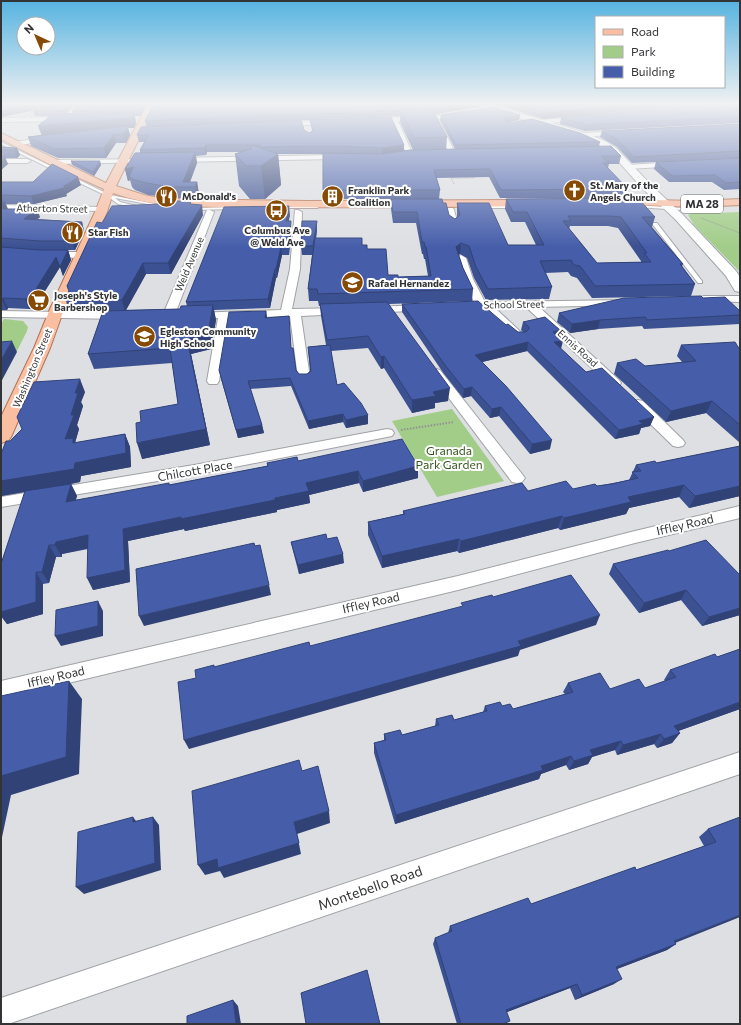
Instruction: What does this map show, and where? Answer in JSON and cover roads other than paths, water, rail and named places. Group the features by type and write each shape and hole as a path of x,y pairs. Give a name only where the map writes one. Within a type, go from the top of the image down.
{"main road":[{"path":"7,152 121,206 138,209 298,212 450,210 543,206"},
{"path":"33,152 54,162 106,198 151,200 181,204 543,206"},
{"name":"Washington Street","path":"1,436 42,348 54,314 82,256 106,198 128,152"},
{"path":"648,187 705,199 740,202"},
{"name":"MA 28","path":"596,202 672,206 740,207"},
{"name":"MA 28","path":"608,208 740,202"}],"street":[{"path":"615,152 648,187 672,206 716,257 740,288"},
{"path":"54,162 354,156"},
{"path":"1,161 26,161"},
{"path":"628,167 683,164"},
{"name":"Atherton Street","path":"1,206 106,198"},
{"name":"Weld Avenue","path":"207,210 164,317 224,315"},
{"path":"450,210 454,225"},
{"path":"298,212 295,269 290,313 304,378"},
{"path":"36,254 82,256"},
{"path":"461,258 468,279 483,305 520,337"},
{"path":"695,299 740,298"},
{"name":"School Street","path":"453,306 634,302"},
{"name":"Ennis Road","path":"529,304 678,443"},
{"path":"364,310 430,307"},
{"path":"392,309 401,322"},
{"path":"213,381 224,315 350,311"},
{"path":"1,314 137,316"},
{"path":"431,365 517,478"},
{"name":"Chilcott Place","path":"1,502 182,473 393,432"},
{"name":"Iffley Road","path":"1,690 458,583 635,537 740,512"},
{"name":"Montebello Road","path":"1,1012 740,763"}],"lane":[{"path":"18,152 106,198 119,203 131,206 170,209"},
{"path":"189,209 543,206"},
{"path":"608,208 672,206"},
{"path":"655,224 700,282"}],"place":[{"name":"St. Mary of the Angels Church","path":"574,191"},
{"name":"McDonald's","path":"167,196"},
{"name":"Franklin Park Coalition","path":"332,196"},
{"name":"Columbus Ave @ Weld Ave","path":"277,210"},
{"name":"Star Fish","path":"72,232"},
{"name":"Rafael Hernandez","path":"352,283"},
{"name":"Joseph's Style Barbershop","path":"38,301"},
{"name":"Egleston Community High School","path":"144,337"}],"park label":[{"name":"Granada Park Garden","path":"449,458"}]}
